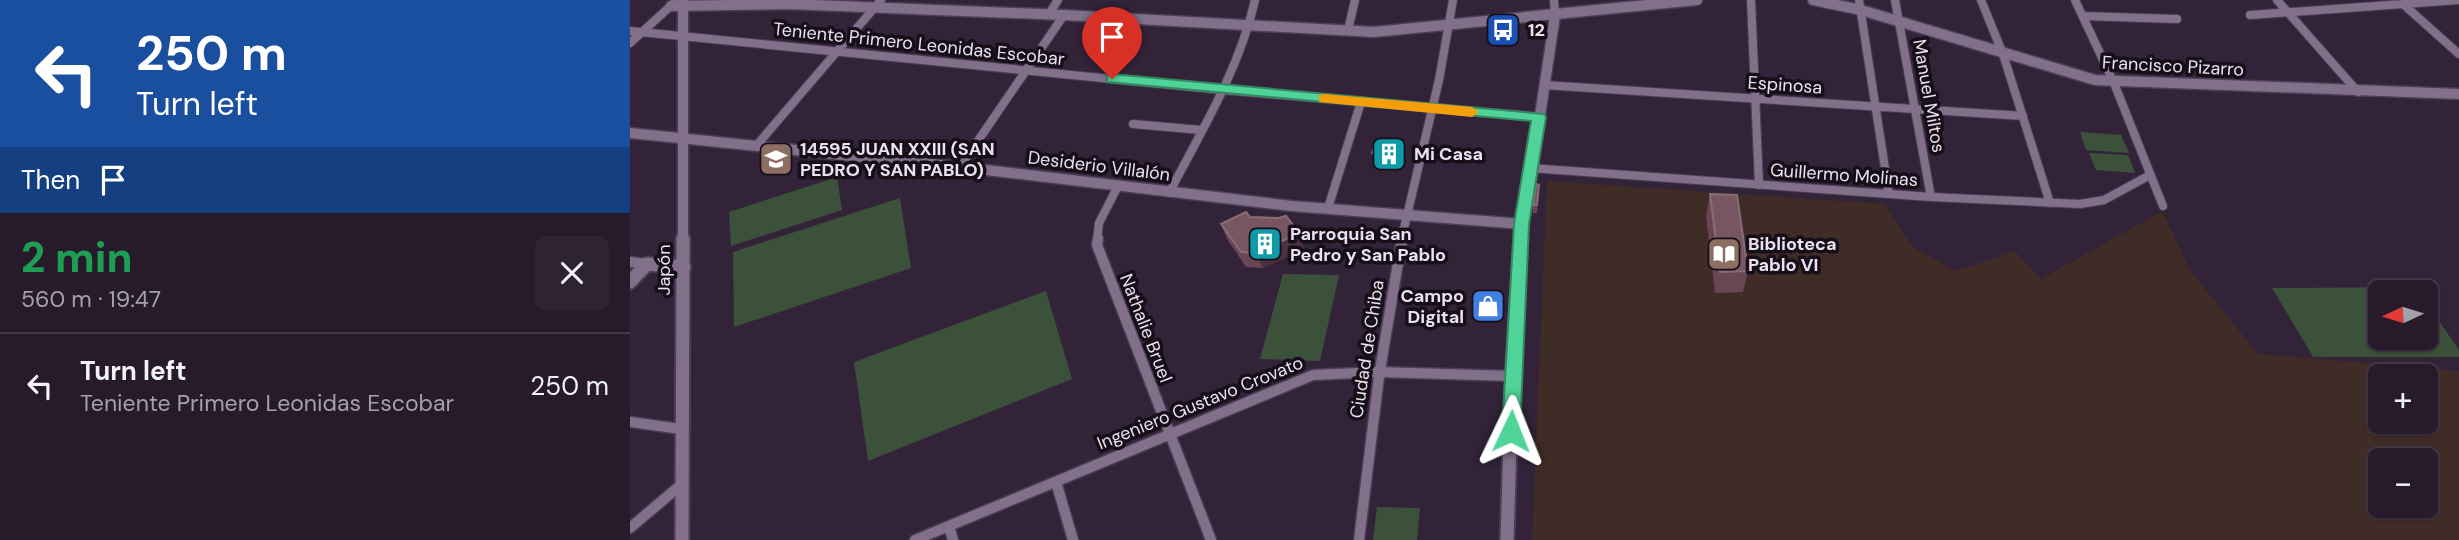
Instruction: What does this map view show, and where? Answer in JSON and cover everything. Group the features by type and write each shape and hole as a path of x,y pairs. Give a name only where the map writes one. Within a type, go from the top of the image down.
{"street":[{"path":"1049,14 1058,0"},
{"path":"1169,193 1223,90 1251,24 1255,0"},
{"path":"1348,30 1355,0"},
{"name":"Ciudad de Chiba","path":"1359,540 1379,372 1407,214 1450,26 1453,0"},
{"path":"1507,540 1512,376 1522,224 1555,16 1554,0"},
{"path":"630,43 679,3 878,4 1374,33 1555,16 1651,2 1698,0"},
{"path":"1751,0 1759,186"},
{"name":"Francisco Pizarro","path":"1813,0 1860,5 1899,23 2070,74 2114,83 2459,94"},
{"name":"Manuel Miltos","path":"1895,0 1931,197"},
{"path":"1981,0 2003,54 2050,203"},
{"path":"2075,0 2114,83 2163,206"},
{"path":"2277,0 2358,92"},
{"path":"2250,15 2459,0"},
{"name":"Japón","path":"679,3 683,37 682,540"},
{"path":"2402,3 2459,54"},
{"path":"755,146 878,4"},
{"path":"1860,5 1889,194"},
{"path":"960,167 1064,15"},
{"path":"2082,16 2177,19"},
{"name":"Teniente Primero Leonidas Escobar","path":"630,31 1223,90 1539,117"},
{"name":"Espinosa","path":"1544,85 2023,116"},
{"path":"1328,208 1360,102"},
{"path":"1133,124 1201,130"},
{"name":"Desiderio Villalón","path":"630,133 960,167 1169,193 1522,224"},
{"name":"Guillermo Molinas","path":"1530,168 1759,186 2050,203 2095,203 2150,175"},
{"name":"Nathalie Bruel","path":"1118,186 1099,223 1097,246 1210,540"},
{"path":"630,262 684,267"},
{"path":"630,282 647,264"},
{"name":"Ingeniero Gustavo Crovato","path":"915,540 1313,375 1379,372 1512,376"},
{"path":"630,422 681,429"},
{"path":"1056,482 1073,540"},
{"path":"630,528 682,484"},
{"path":"950,526 953,540"}],"shaded area":[{"path":"1547,181 1885,204 1912,247 1956,271 2015,251 2041,279 2162,211 2190,270 2258,354 2376,364 2368,364 2368,434 2438,434 2438,369 2459,371 2459,540 1532,540"}],"green space":[{"path":"2080,132 2121,135 2129,153 2086,150"},
{"path":"2089,153 2128,155 2135,173 2096,170"},
{"path":"837,177 842,210 731,246 729,212"},
{"path":"900,198 911,268 734,327 733,252"},
{"path":"1283,274 1339,275 1320,361 1260,359"},
{"path":"2368,287 2368,350 2438,350 2438,319 2459,350 2459,357 2313,357 2272,288"},
{"path":"1046,291 1072,379 868,461 854,362"},
{"path":"1377,507 1420,508 1417,540 1373,540"}],"building":[{"path":"1376,143 1404,147 1400,157 1372,153"},
{"path":"1536,184 1539,185 1537,205 1533,205"},
{"path":"1710,194 1737,195 1748,271 1720,272"},
{"path":"1246,212 1250,217 1286,216 1299,233 1257,253 1241,252 1221,224"}],"slow traffic":[{"path":"1324,98 1472,112"}],"place":[{"name":"12","path":"1503,30"},
{"name":"Mi Casa","path":"1389,154"},
{"name":"14595 JUAN XXIII (SAN PEDRO Y SAN PABLO)","path":"776,159"},
{"name":"Parroquia San Pedro y San Pablo","path":"1265,244"},
{"name":"Biblioteca Pablo VI","path":"1724,254"},
{"name":"Campo Digital","path":"1488,306"}],"route":[{"path":"1112,79 1539,117 1522,224 1511,431"}]}
